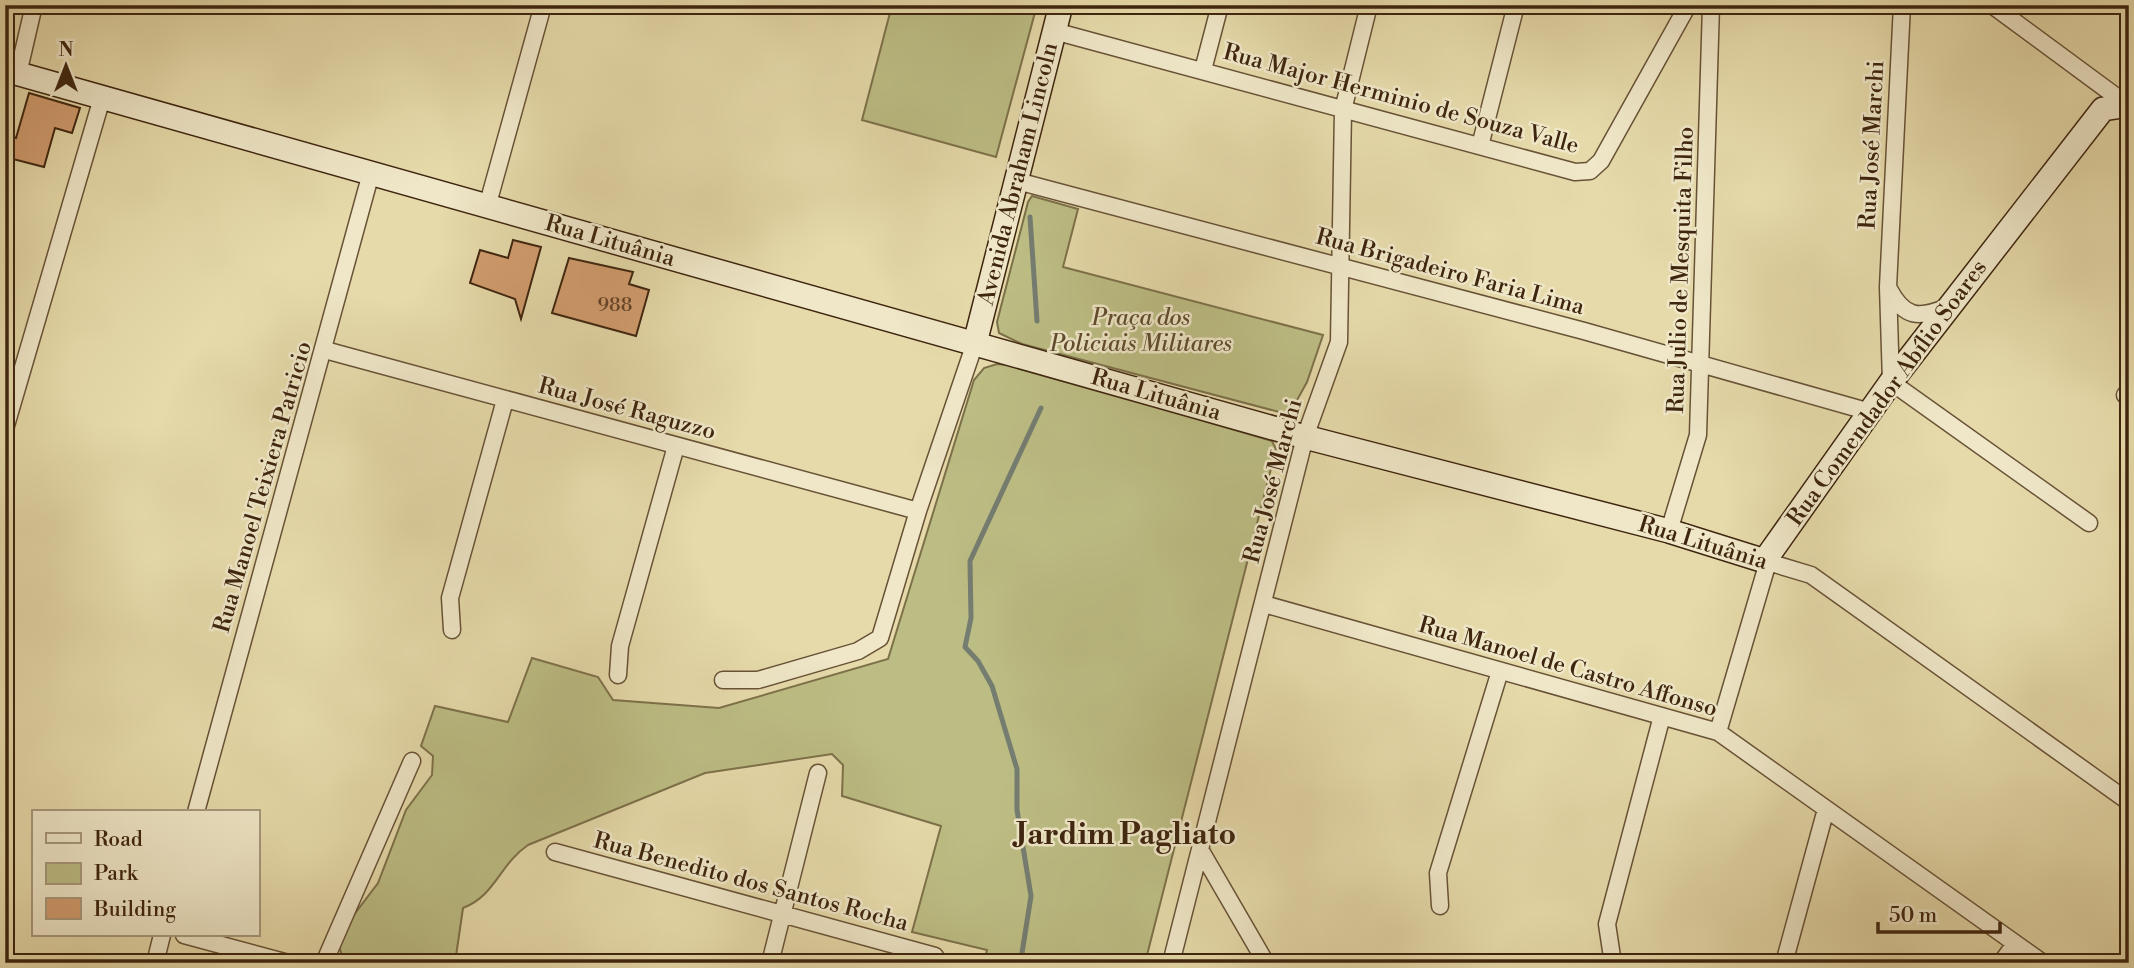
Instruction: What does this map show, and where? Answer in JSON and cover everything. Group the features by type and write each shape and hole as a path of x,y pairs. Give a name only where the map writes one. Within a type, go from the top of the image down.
{"street":[{"path":"11,72 34,5"},
{"path":"486,207 543,5"},
{"name":"Avenida Abraham Lincoln","path":"975,343 1061,5"},
{"path":"1203,70 1220,5"},
{"name":"Rua José Marchi","path":"1171,963 1305,438 1339,342 1338,265 1343,110 1369,5"},
{"path":"1480,146 1516,5"},
{"name":"Rua Major Herminio de Souza Valle","path":"1054,30 1575,172 1590,171 1601,161 1688,5"},
{"name":"Rua Julio de Mesquita Filho","path":"1670,531 1698,435 1711,5"},
{"name":"Rua José Marchi","path":"1891,382 1888,287 1902,5"},
{"path":"1992,5 2128,106"},
{"path":"1678,23 1695,18 1705,21 1710,28"},
{"name":"Rua Lituânia","path":"11,72 1305,438 1670,531 1811,575 2129,802"},
{"path":"5,429 102,98"},
{"name":"Rua Comendador Abílio Soares","path":"1718,732 1770,553 1947,307 2103,109 2128,106"},
{"name":"Rua Manoel Teixiera Patricio","path":"197,810 325,349 371,173"},
{"name":"Rua Brigadeiro Faria Lima","path":"1017,181 1338,265 1870,412"},
{"path":"1888,287 1897,305 1909,313 1928,315 1947,307"},
{"path":"723,680 758,680 872,646 880,638 918,511 975,343"},
{"name":"Rua José Raguzzo","path":"325,349 918,511"},
{"path":"1891,382 2089,523"},
{"path":"452,630 450,598 505,400"},
{"path":"618,675 620,646 676,446"},
{"name":"Rua Manoel de Castro Affonso","path":"1264,604 1718,732 2043,963"},
{"path":"1440,906 1438,873 1500,671"},
{"path":"1612,957 1607,924 1662,716"},
{"path":"324,963 412,761"},
{"path":"771,963 818,773"},
{"path":"1784,963 1826,809"},
{"path":"1202,850 1266,963"},
{"name":"Rua Benedito dos Santos Rocha","path":"555,852 935,956"},
{"path":"155,963 162,936"},
{"path":"188,936 288,963"},
{"path":"2001,963 2015,944"}],"green space":[{"path":"892,5 1037,5 996,157 862,120"},
{"name":"Praça dos Policiais Militares","path":"1032,196 1078,209 1063,267 1323,335 1307,382 1291,411 1283,413 1022,344 999,333 997,322 1028,202"},
{"path":"997,364 1018,366 1272,441 1276,449 1145,963 984,963 987,950 912,932 941,826 842,796 843,765 832,754 705,773 528,845 510,861 483,895 463,908 455,963 344,962 339,946 350,920 378,883 406,810 432,775 433,756 421,746 435,706 508,722 532,658 598,677 613,700 719,708 888,659 974,380 984,368"}],"building":[{"path":"29,93 80,108 72,133 55,128 44,167 5,157 5,135 16,138"},
{"path":"513,240 541,247 521,319 515,299 470,283 480,250 508,258"},
{"path":"569,258 633,272 629,284 649,290 636,336 552,313"}],"waterway":[{"path":"1030,217 1037,321"},
{"path":"1029,963 1022,953 1031,896 1017,810 1017,769 992,686 978,661 965,647 971,618 970,561 1041,408"}],"district":[{"name":"Jardim Pagliato","path":"1126,835"}]}
